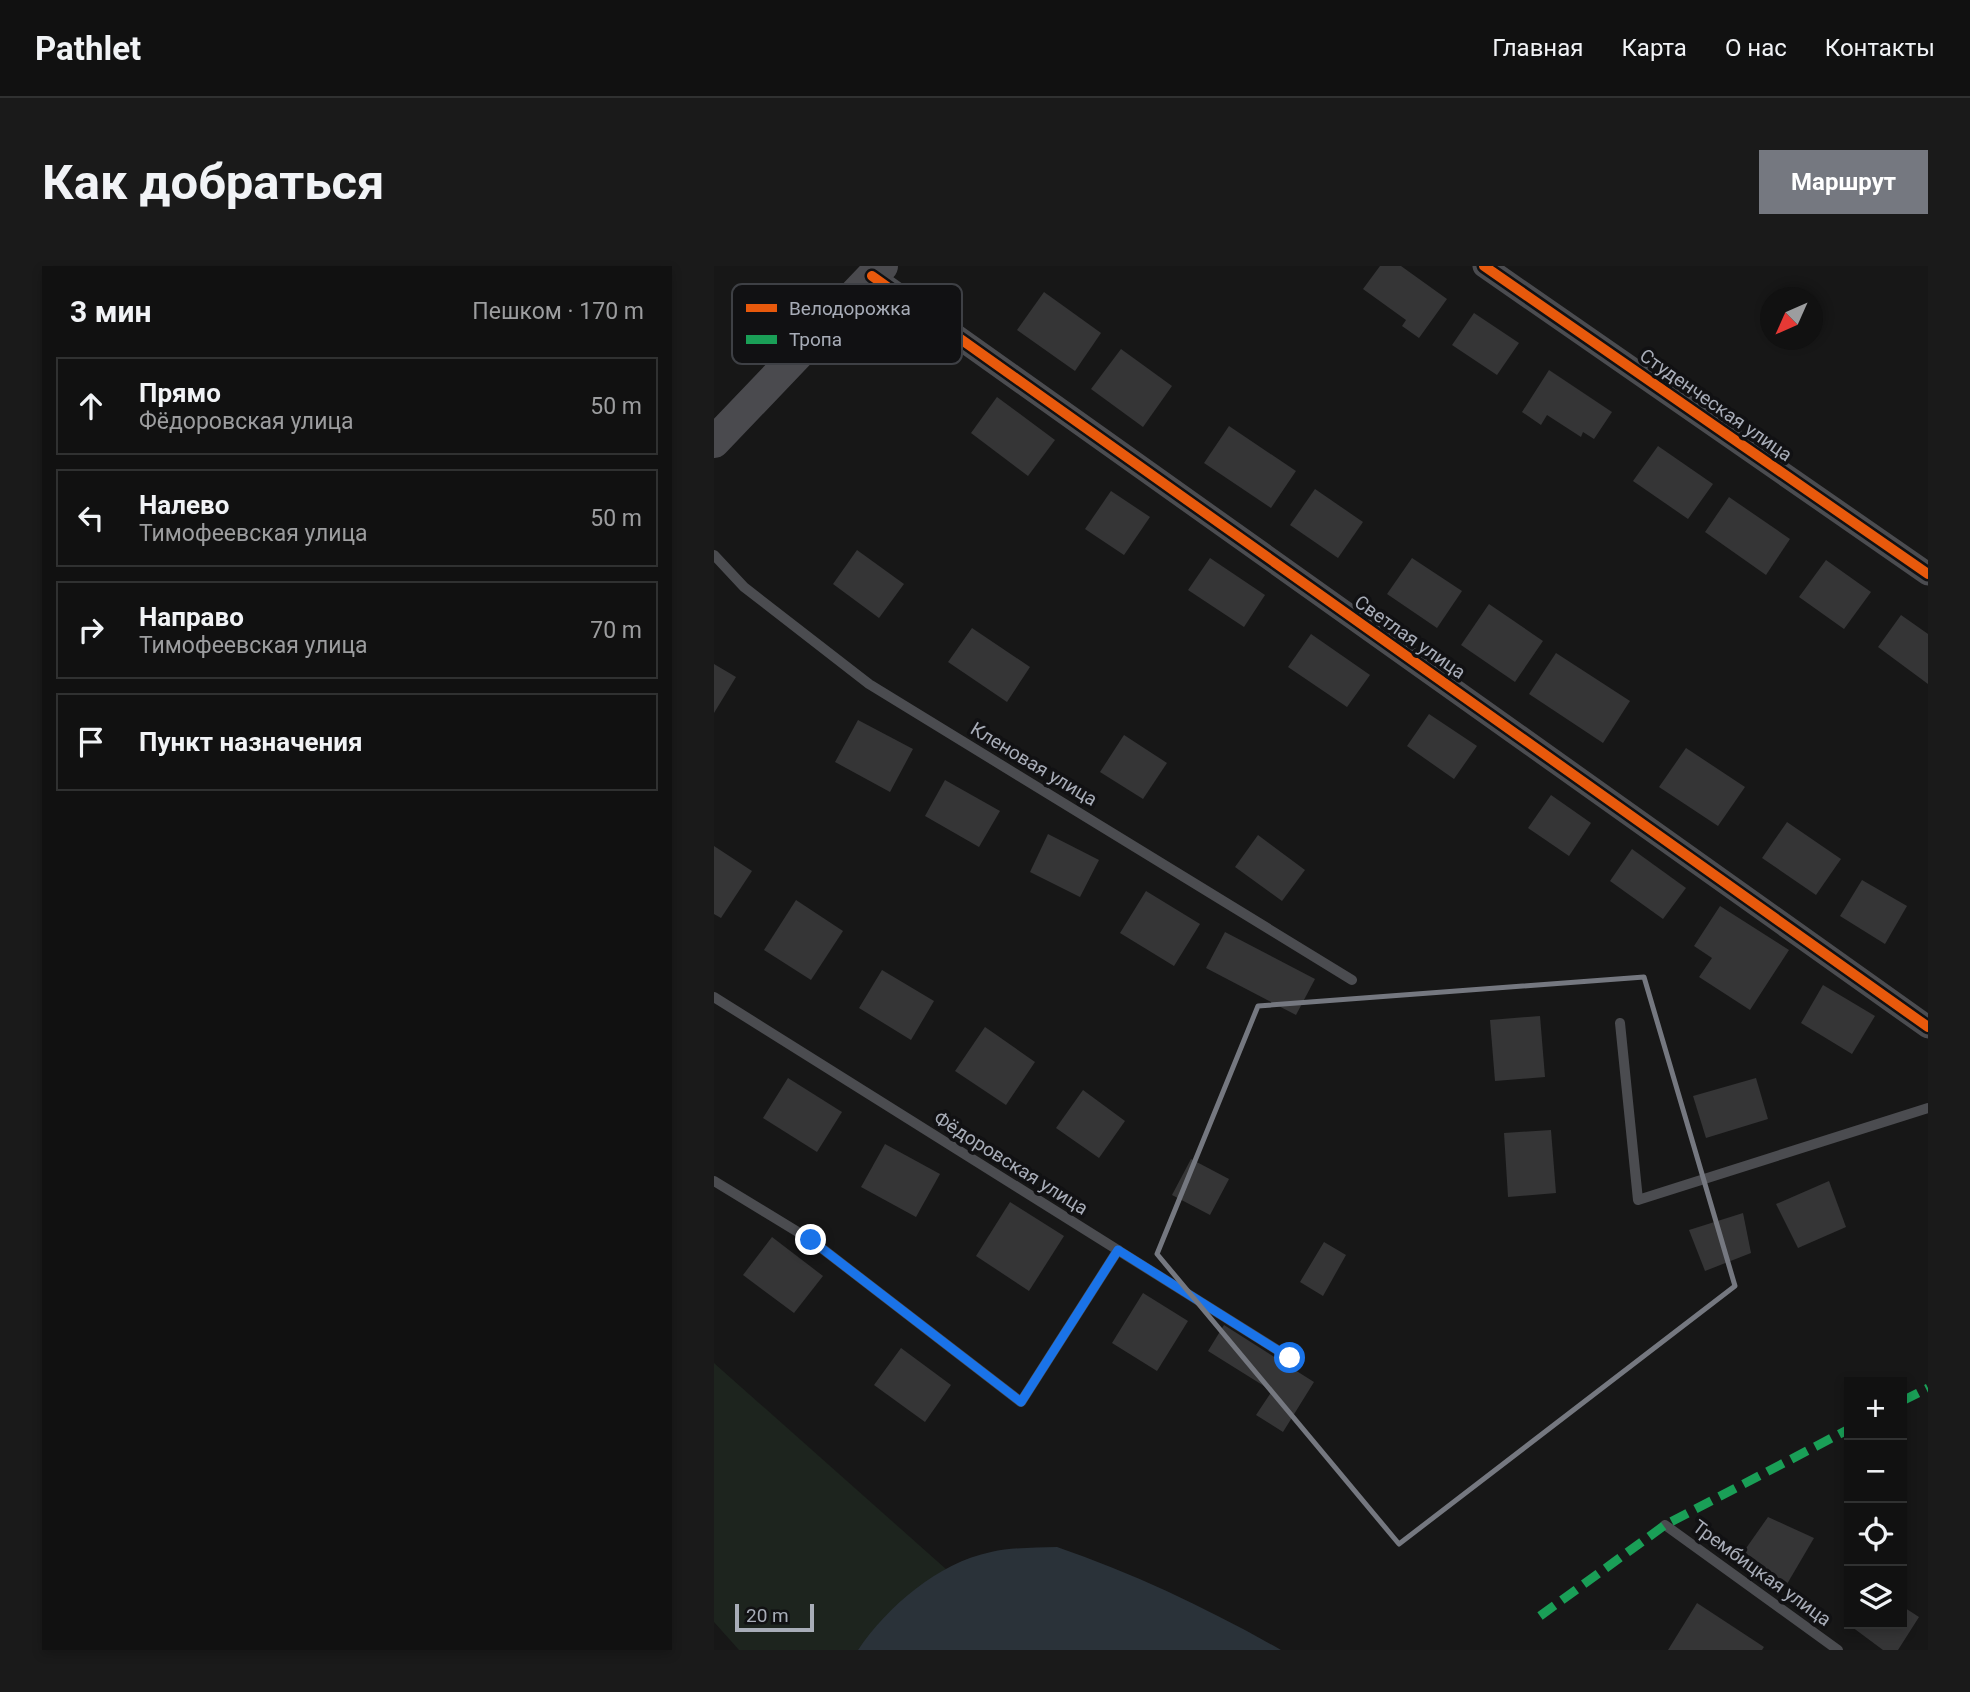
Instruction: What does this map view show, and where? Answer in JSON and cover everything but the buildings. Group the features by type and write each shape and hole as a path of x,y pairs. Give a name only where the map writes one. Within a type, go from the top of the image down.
{"main road":[{"path":"865,284 877,271"},
{"path":"714,442 788,364"}],"street":[{"name":"Студенческая улица","path":"1484,266 1928,574"},
{"name":"Светлая улица","path":"877,271 895,284"},
{"name":"Светлая улица","path":"962,332 1928,1027"}],"lane":[{"name":"Кленовая улица","path":"714,555 744,587 869,684 1352,980"},
{"name":"Фёдоровская улица","path":"714,997 1290,1358"},
{"path":"1620,1023 1638,1200 1928,1108"},
{"path":"714,1181 811,1240 1021,1402 1118,1250"},
{"name":"Трембицкая улица","path":"1665,1525 1838,1650"}],"highlighted area":[{"path":"1644,977 1735,1286 1399,1544 1157,1254 1258,1006"}],"shaded area":[{"path":"714,1363 946,1569 895,1608 858,1650 739,1650 714,1622"},
{"path":"1057,1547 1171,1593 1281,1650 858,1650 899,1603 934,1576 952,1566 999,1550"}],"marked path":[{"path":"1907,1398 1928,1388"},
{"path":"1540,1616 1665,1525 1844,1432"}],"cycle path":[{"path":"1484,266 1928,574"},
{"path":"872,276 883,284"},
{"path":"962,340 1928,1027"}],"route":[{"path":"811,1240 1021,1402 1118,1250 1290,1358"}]}
